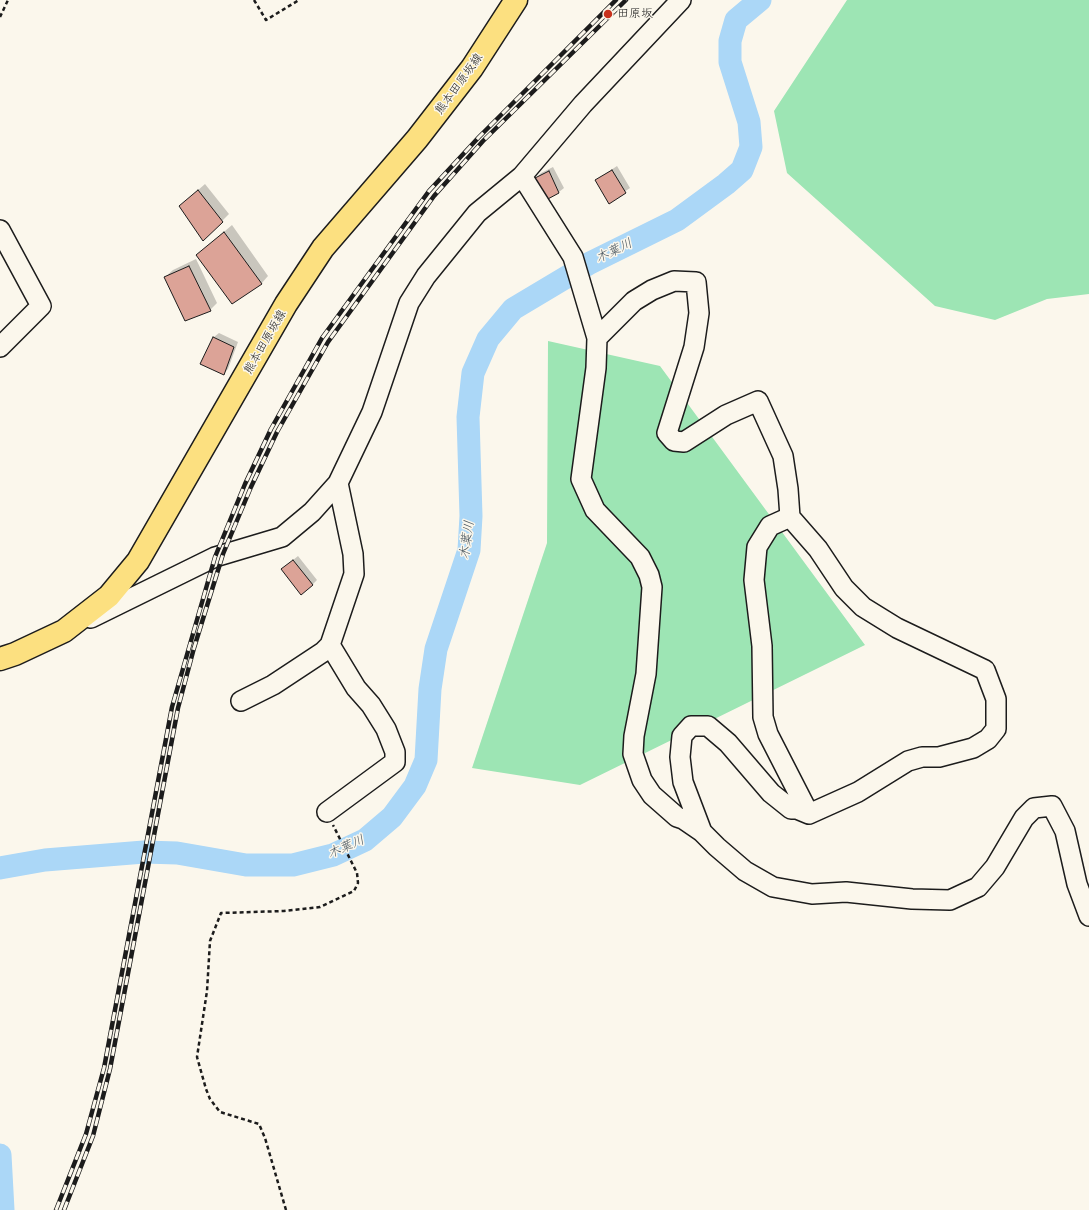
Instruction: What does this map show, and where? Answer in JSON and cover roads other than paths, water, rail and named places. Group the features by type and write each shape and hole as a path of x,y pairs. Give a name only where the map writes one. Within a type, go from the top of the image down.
{"main road":[{"name":"熊本田原坂線","path":"0,659 15,654 64,631 109,596 138,561 286,304 323,248 417,139 472,68 516,0"}],"street":[{"path":"64,631 215,557 282,537 312,512 338,483 372,412 409,304 430,270 477,213 522,176 583,104 681,0"},
{"path":"522,176 562,236 574,257 597,338 596,368 581,479 595,510 640,557 649,575 652,587 646,674 634,736 633,754 642,780 652,795 677,817 683,819 702,832 745,871 773,887 812,894 846,892 912,899 950,900 978,887 995,867 1024,818 1034,808 1052,806 1064,831 1078,884 1089,916"},
{"path":"0,230 41,306 0,347"},
{"path":"597,338 634,301 652,290 674,281 696,282 699,313 694,347 667,433 674,441 684,442 726,416 758,401 783,456 788,489 790,517 818,549 844,588 863,606 896,628 985,670 996,699 996,729 988,739 973,748 939,757 908,761 858,792 809,814 797,809 791,809 771,793 728,743 708,726 691,726 682,736 680,758 682,782 702,832"},
{"path":"241,701 273,685 323,652 330,645 354,574 353,554 338,483"},
{"path":"790,517 770,526 757,547 754,580 762,646 763,716 768,734 809,814"},
{"path":"327,812 395,762 395,752 386,729 371,705 356,688 330,645"}],"waterway":[{"name":"木葉川","path":"0,868 45,860 144,852 177,853 246,865 293,865 333,855 365,840 392,817 415,786 426,760 430,689 436,649 469,550 471,516 468,417 473,373 488,339 513,309 590,263 677,220 726,184 742,170 751,147 749,122 730,62 730,41 736,20 760,0"},
{"name":"木葉川","path":"0,1155 3,1210"}],"railway":[{"path":"56,1210 86,1134 104,1068 172,707 215,557 245,484 271,429 322,338 429,191 479,137 616,0"},
{"path":"64,1210 93,1136 110,1069 178,708 194,648 223,554 251,487 277,432 328,342 434,196 483,141 626,0"}],"place":[{"name":"田原坂","path":"608,14"}]}
